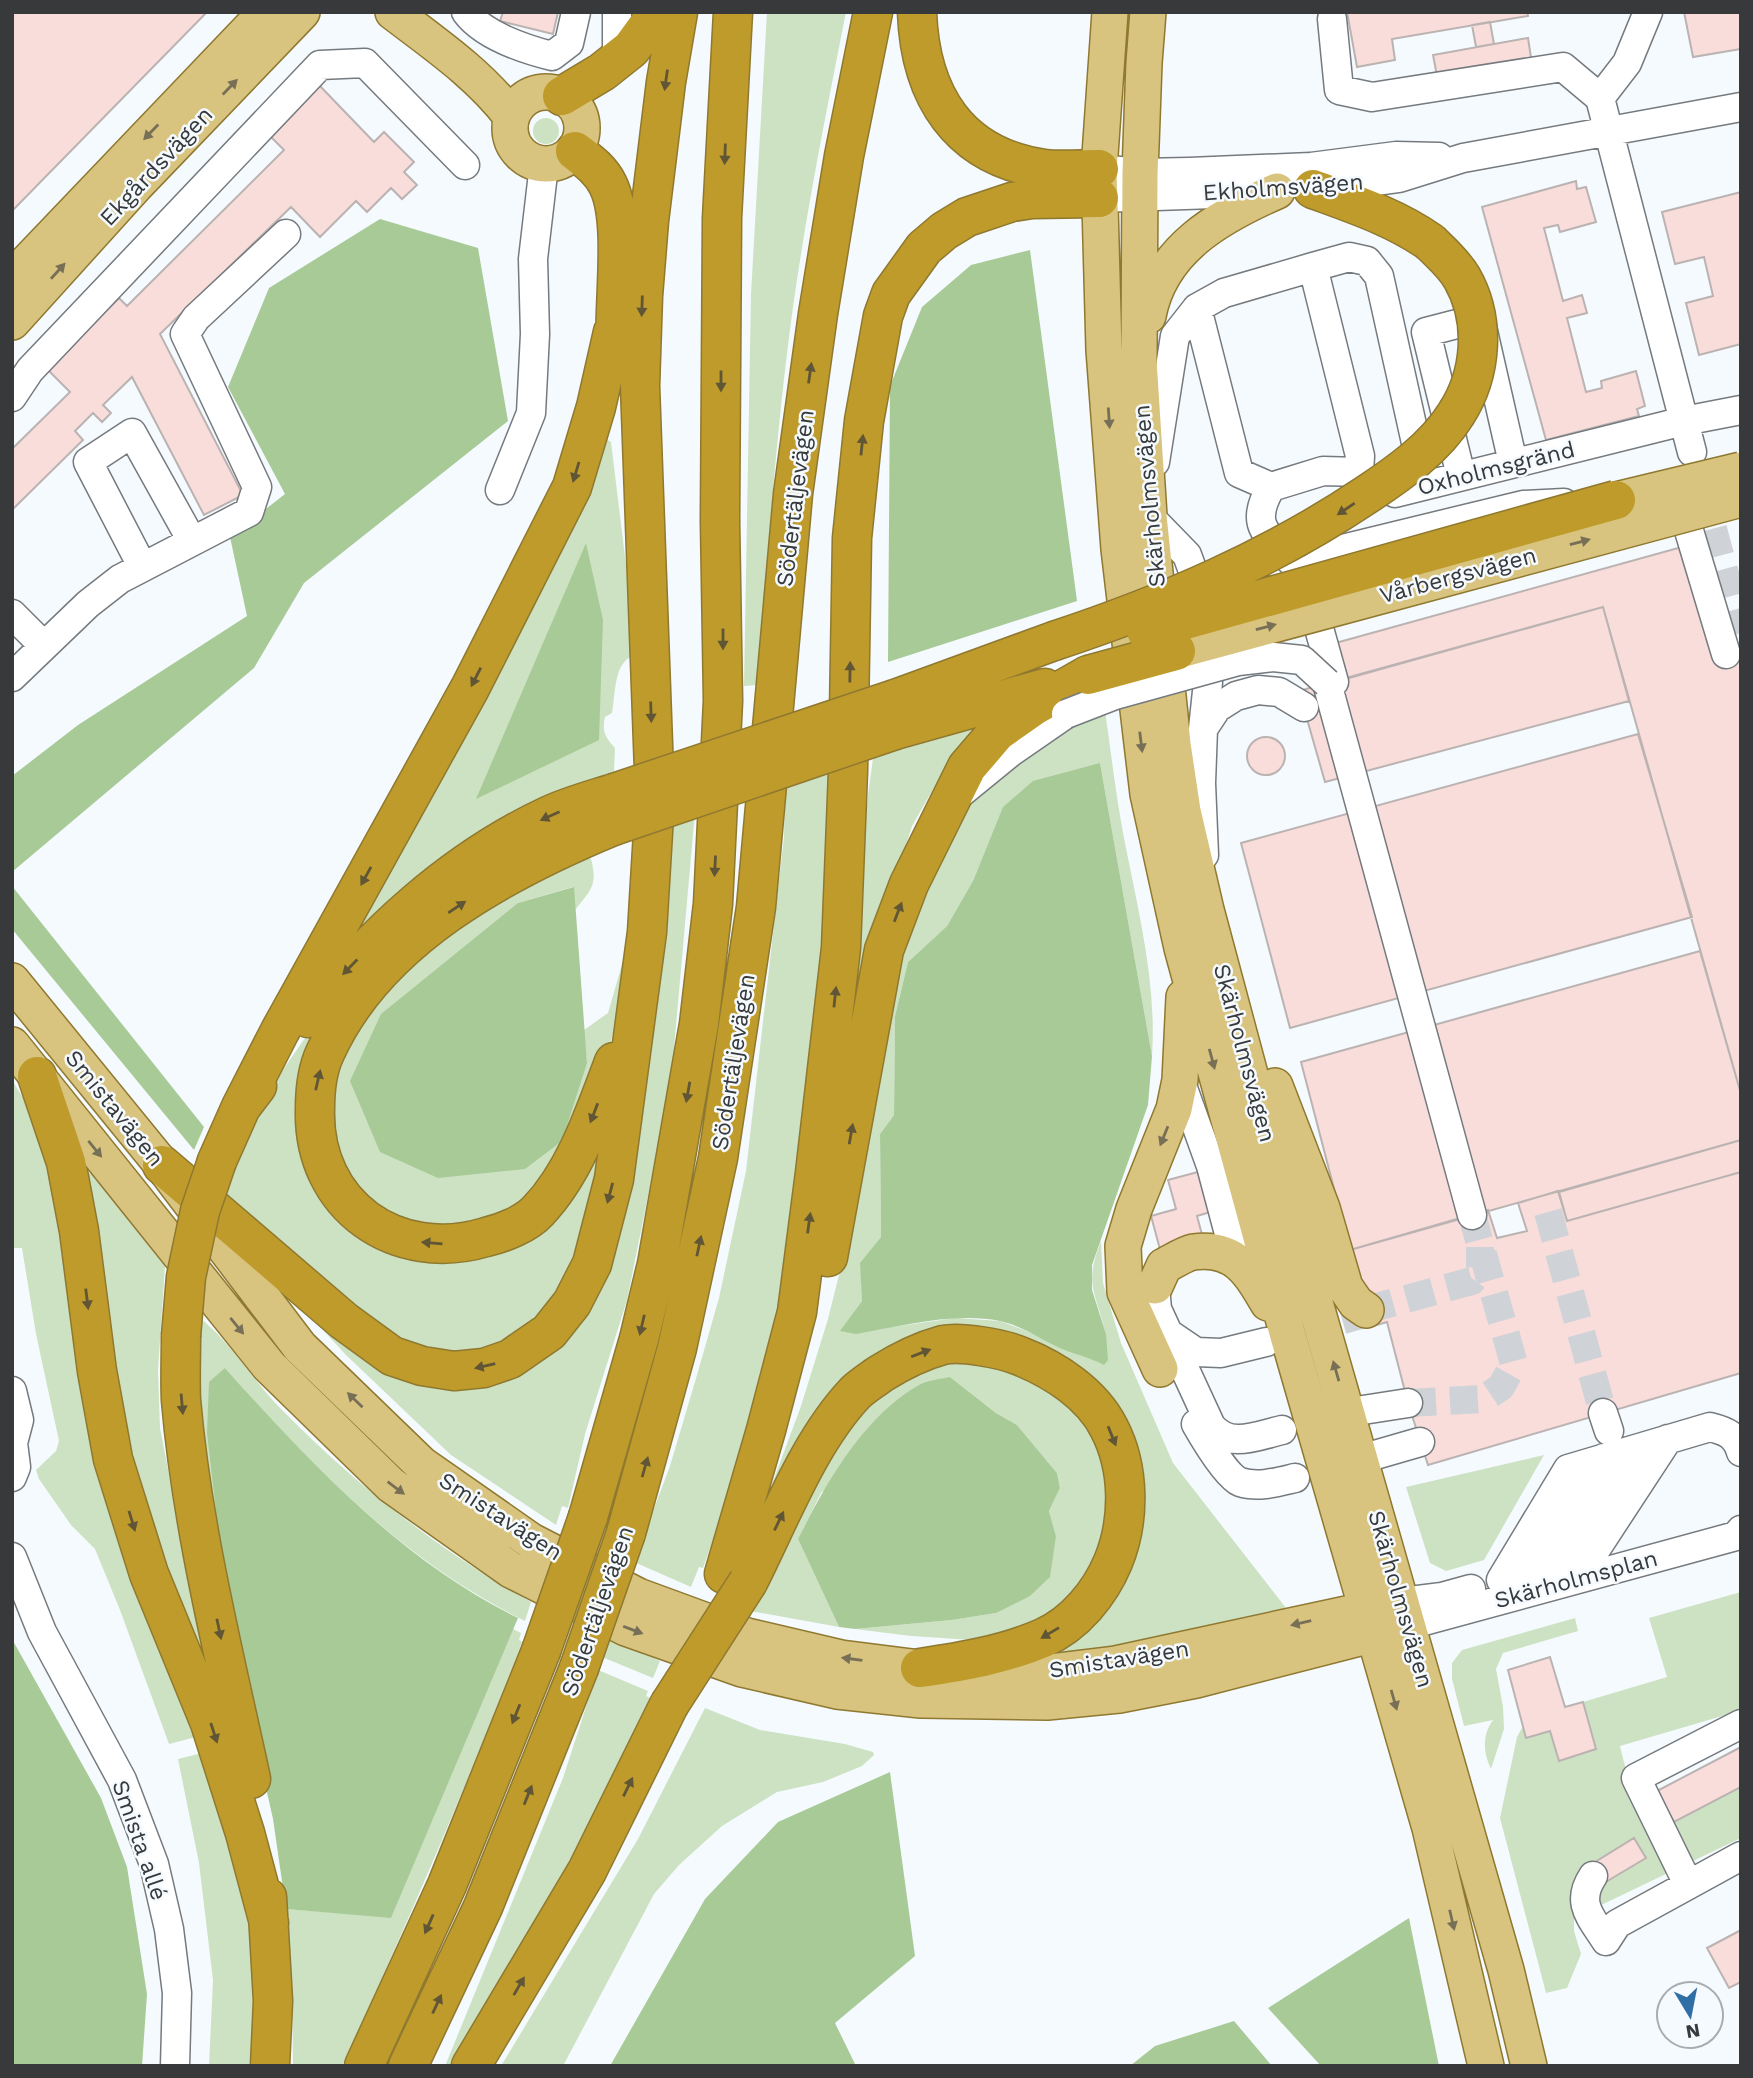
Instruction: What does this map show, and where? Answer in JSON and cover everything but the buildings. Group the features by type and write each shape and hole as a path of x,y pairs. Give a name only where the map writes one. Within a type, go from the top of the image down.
{"highway":[{"path":"536,102 602,72 631,49 658,12"},
{"path":"162,1165 344,1321 392,1356 422,1366 454,1371 484,1368 510,1359 549,1332 572,1303 592,1264 614,1178 647,932 655,800 640,386 643,296 663,107 678,12"},
{"name":"Södertäljevägen","path":"365,2066 447,1885 541,1651 588,1517 639,1339 657,1265 699,1024 713,904 723,701 720,521 722,218 733,12"},
{"name":"Södertäljevägen","path":"408,2066 483,1907 579,1668 626,1533 677,1348 718,1158 756,907 793,494 835,209 860,65 873,12"},
{"path":"917,12 920,46 937,100 951,121 971,140 992,153 1099,184"},
{"path":"559,158 601,174 613,198 617,249 613,332 630,524 649,644"},
{"path":"736,1578 766,1430 797,1312 815,1173 841,948 848,771 852,538 864,421 883,316 891,295 924,248 944,231 967,217 992,207 1099,184"},
{"path":"736,1578 767,1465 817,1313 884,950 909,884 967,767 997,732 1034,706 1066,658 1111,622 1196,589 1279,548 1333,517 1411,462 1444,432 1466,397 1474,375 1478,333 1469,293 1460,275 1430,242 1409,227 1387,216 1295,190"},
{"path":"270,2066 273,2001 262,1832 198,1530 188,1464 181,1398 181,1336 186,1277 200,1211 217,1161 241,1107 279,1031 471,688 572,487 596,407 613,332"},
{"path":"241,1107 335,982 379,936 439,884 491,848 549,816 613,809 1066,658 1616,500"},
{"path":"1066,658 1176,651"},
{"path":"613,809 559,848 506,875 451,910 393,960 354,1002 324,1054 316,1091 314,1127 322,1158 338,1195 360,1216 393,1236 430,1244 467,1243 501,1233 537,1213 561,1180 588,1129 637,1004"},
{"path":"37,1076 66,1162 113,1459 149,1574 210,1723 246,1833 269,1923"},
{"path":"471,2066 587,1871 669,1705 736,1578 819,1440 856,1392 897,1363 945,1345 1001,1349 1045,1366 1083,1394 1109,1427 1123,1467 1125,1510 1118,1549 1105,1582 1078,1615 1045,1638 978,1659 920,1668"}],"main road":[{"name":"Ekgårdsvägen","path":"12,278 266,12"},
{"name":"Ekgårdsvägen","path":"12,322 136,185 302,12"},
{"path":"393,12 461,32"},
{"path":"422,12 461,32 508,82 536,102 573,103 580,114 580,140 559,158 531,162 520,154 512,143 509,130 536,102"},
{"name":"Skärholmsvägen","path":"1110,12 1099,184 1104,350 1119,549 1148,794 1182,948 1277,1339 1372,1621 1430,1828 1486,2066"},
{"name":"Skärholmsvägen","path":"1148,12 1140,184 1139,360 1149,516 1173,744 1183,811 1226,984 1507,1970 1528,2066"},
{"path":"1139,360 1149,308 1158,283 1172,261 1216,221 1295,190"},
{"path":"1616,500 1741,470"},
{"name":"Vårbergsvägen","path":"1176,651 1741,499"},
{"path":"1173,1370 1156,1334 1125,1292 1123,1246 1134,1209 1174,1109 1180,1080 1185,1004 1182,948"},
{"name":"Smistavägen","path":"12,981 162,1165 300,1347 421,1464 531,1541 638,1596 747,1636 841,1658 920,1668 1049,1672 1115,1664 1193,1664"},
{"path":"1226,984 1264,1057 1322,1208 1345,1287 1356,1303 1366,1310"},
{"name":"Smistavägen","path":"12,1045 269,1366 391,1485 511,1570 626,1628 742,1669 837,1691 920,1700 1047,1702 1119,1695 1193,1664 1405,1614"},
{"path":"1155,1286 1164,1266 1192,1252 1219,1252 1250,1271 1277,1339"}],"street":[{"path":"461,32 552,55 569,43 576,12"},
{"path":"617,12 617,60"},
{"path":"1600,98 1627,64 1648,12"},
{"path":"1332,19 1339,90 1372,97 1563,67 1600,98 1692,452"},
{"path":"12,397 21,361 320,65 365,63 465,165"},
{"name":"Ekholmsvägen","path":"1099,184 1295,190 1399,178 1463,158 1741,107"},
{"name":"Ekholmsvägen","path":"1140,184 1396,156 1463,158"},
{"path":"500,490 531,413 535,334 533,259 559,158"},
{"path":"12,677 88,604 142,566 248,512 257,487 185,334 196,318 286,234"},
{"path":"1206,910 1201,783 1208,682 1203,598 1187,555 1149,516 1175,337 1197,308 1224,293 1349,257 1367,261 1379,276 1426,485"},
{"path":"1313,267 1360,456 1359,472"},
{"path":"1197,308 1239,474 1271,487 1260,506 1262,529 1303,574 1324,641 1331,683 1472,1215"},
{"path":"1461,476 1426,332 1480,318 1513,463"},
{"name":"Oxholmsgränd","path":"1271,487 1323,471 1359,472 1395,493 1684,421 1741,410"},
{"path":"142,566 89,463 132,433 192,541"},
{"path":"1303,574 1342,549 1523,505 1616,500"},
{"path":"1684,514 1735,652"},
{"path":"12,614 44,646"},
{"path":"1176,651 1238,661"},
{"path":"947,805 1011,752 1066,715 1115,695 1238,661 1273,657 1302,660 1331,683"},
{"path":"1203,729 1217,708 1236,696 1258,690 1279,692 1304,707"},
{"path":"1180,1080 1211,1166 1236,1260"},
{"path":"1155,1286 1156,1334 1196,1352 1221,1353 1277,1339"},
{"path":"1173,1370 1215,1359 1221,1353"},
{"path":"1173,1370 1219,1437 1237,1440 1282,1430"},
{"path":"1173,1370 1218,1459 1238,1481 1264,1485 1295,1478"},
{"path":"12,1391 19,1420 12,1443 16,1467 12,1477"},
{"path":"1363,1410 1408,1403"},
{"name":"Skärholmsplan","path":"1405,1614 1442,1597 1501,1580 1568,1469 1605,1434 1639,1448 1710,1427 1728,1432 1738,1443 1741,1452"},
{"path":"1533,1572 1605,1434"},
{"path":"1501,1580 1533,1572 1596,1549 1668,1439"},
{"path":"1376,1455 1420,1442"},
{"path":"1560,1563 1639,1448"},
{"name":"Skärholmsplan","path":"1405,1614 1735,1536 1741,1530"},
{"name":"Smista allé","path":"12,1558 42,1632 122,1780 154,1864 169,1930 177,1993 175,2066"},
{"name":"Smista allé","path":"12,1597 42,1632"},
{"path":"1688,1884 1636,1778 1741,1724"},
{"path":"1593,1876 1585,1888 1584,1905 1606,1941 1617,1924 1741,1856"}],"green space":[{"path":"767,12 846,12 794,300 777,444 757,685 744,686 751,294"},
{"path":"546,118 555,122 559,131 555,140 546,144 537,140 533,131 537,122"},
{"path":"380,219 478,248 508,421 304,583 254,668 12,872 12,776 78,725 247,616 230,537 285,494 228,387 269,288"},
{"path":"1030,250 1077,601 888,662 890,386 922,307 971,265"},
{"path":"606,439 611,442 637,655 629,658 620,670 612,713 605,717 605,734 615,748 614,771 562,790 314,979"},
{"path":"586,543 603,620 599,740 476,799"},
{"path":"1105,710 1121,822 1149,974 1152,1056 1100,763 974,879 947,926 908,962 895,1016 894,1115 880,1134 881,1237 861,1263 862,1301 841,1331 955,1318 1000,1321 1032,1333 1064,1350 1104,1364 1106,1335 1092,1278 1101,1241 1103,1283 1121,1343 1173,1463 1286,1608 1146,1644 1049,1658 1126,1569 1093,1382 1064,1356 1029,1337 1000,1329 956,1326 924,1332 762,1511 801,1406 828,1319 846,1247 901,930 968,800 1024,748"},
{"path":"983,718 948,763 912,826 889,898 844,1065 874,751"},
{"path":"1100,763 1152,1056 1148,1105 1092,1265 1092,1290 1106,1334 1108,1360 1104,1365 1064,1350 1017,1326 982,1319 928,1321 856,1334 840,1331 862,1301 860,1263 881,1237 880,1134 894,1115 895,1016 908,962 947,926 974,879 1003,807 1033,781"},
{"path":"834,765 838,817 805,1190 750,1436 703,1568 699,1567 691,1587 634,1562 670,1466 697,1375 719,1298 746,1171 784,837 785,781"},
{"path":"695,812 673,1059 651,1181 627,1300 585,1434 568,1508 562,1506 556,1525 451,1455 346,1355 299,1304 430,1377 565,1328 667,821"},
{"path":"582,854 591,859 594,875 592,887 575,910 573,887 518,903 587,1063 584,1030 608,1013 629,940 623,997 611,1041 587,1104 538,1189 510,1207 482,1221 457,1226 426,1224 397,1215 374,1201 354,1183 338,1161 329,1102 349,1039 402,974 455,929"},
{"path":"12,886 204,1127 194,1150 12,929"},
{"path":"574,887 587,1063 562,1141 525,1169 438,1178 380,1152 350,1081 381,1014 518,903"},
{"path":"330,1002 316,1039 342,1216 503,1245 612,1109 597,1212 545,1316 517,1337 485,1350 450,1355 424,1349 392,1336 218,1201 271,1087"},
{"path":"12,1080 32,1112 52,1166 200,1736 169,1744 95,1549 71,1525 39,1479 36,1470 56,1451 59,1441 36,1334 22,1248 12,1248"},
{"path":"86,1172 92,1174 165,1266 158,1370 160,1428 197,1619 213,1681 168,1573 125,1439"},
{"path":"199,1317 221,1338 270,1398 369,1490 463,1561 531,1602 525,1621 480,1597 439,1570 363,1510 293,1442 225,1368 219,1537 197,1429"},
{"path":"983,1355 1074,1405 1091,1435 1104,1467 1108,1493 1106,1533 1097,1563 1046,1626 973,1640 855,1629 996,1613 1056,1536 1049,1511 1060,1488 1057,1473 1017,1425 996,1413 950,1377 821,1493 798,1539 839,1627 745,1610 838,1441 875,1399 917,1369"},
{"path":"225,1368 325,1474 397,1539 475,1595 518,1618 391,1918 286,1909 273,1819 244,1689 219,1537 207,1433 209,1382"},
{"path":"950,1377 996,1413 1017,1425 1057,1473 1060,1488 1049,1511 1056,1536 1050,1577 1030,1596 996,1613 855,1629 839,1627 798,1539 834,1474 863,1433 880,1415 919,1385"},
{"path":"1544,1455 1484,1560 1446,1571 1430,1563 1406,1487"},
{"path":"1741,1592 1741,1708 1729,1714 1620,1746 1633,1799 1657,1791 1674,1822 1741,1787 1741,1838 1595,1908 1597,1883 1645,1857 1634,1838 1587,1867 1574,1886 1574,1931 1581,1954 1567,1988 1546,1993 1500,1818 1517,1737 1523,1726 1527,1738 1550,1731 1596,1748 1583,1702 1667,1677 1649,1618"},
{"path":"1575,1618 1578,1631 1503,1653 1496,1669 1504,1729 1491,1769 1485,1744 1493,1720 1464,1726 1452,1679 1452,1663 1462,1650"},
{"path":"513,1629 521,1633 519,1640 522,1642 501,1696 435,1856 342,2066 293,2066 292,1983 286,1909 391,1917"},
{"path":"608,1637 660,1661 653,1678 602,1657"},
{"path":"12,1639 101,1798 127,1867 147,1994 142,2066 12,2066"},
{"path":"598,1670 648,1691 646,1696 655,1700 637,1747 463,2066 445,2066 563,1778"},
{"path":"705,1708 760,1730 845,1744 873,1752 874,1755 862,1766 823,1782 777,1792 722,1826 679,1865 654,1894 563,2066 501,2066 638,1839"},
{"path":"206,1752 237,1856 251,1933 258,2066 209,2066 213,1980 199,1863 178,1759"},
{"path":"890,1772 915,1956 835,2023 856,2066 610,2066 705,1899 778,1822"},
{"path":"1409,1918 1439,2066 1321,2066 1268,2008"},
{"path":"1234,2021 1272,2066 1130,2066 1155,2046"}],"tunnel":[{"path":"1702,488 1741,633"},
{"path":"1548,1212 1603,1413"},
{"path":"1408,1403 1483,1399 1501,1387 1514,1364 1472,1215"},
{"path":"1366,1310 1472,1281 1480,1270 1480,1247"},
{"path":"1302,1332 1367,1313"}]}
